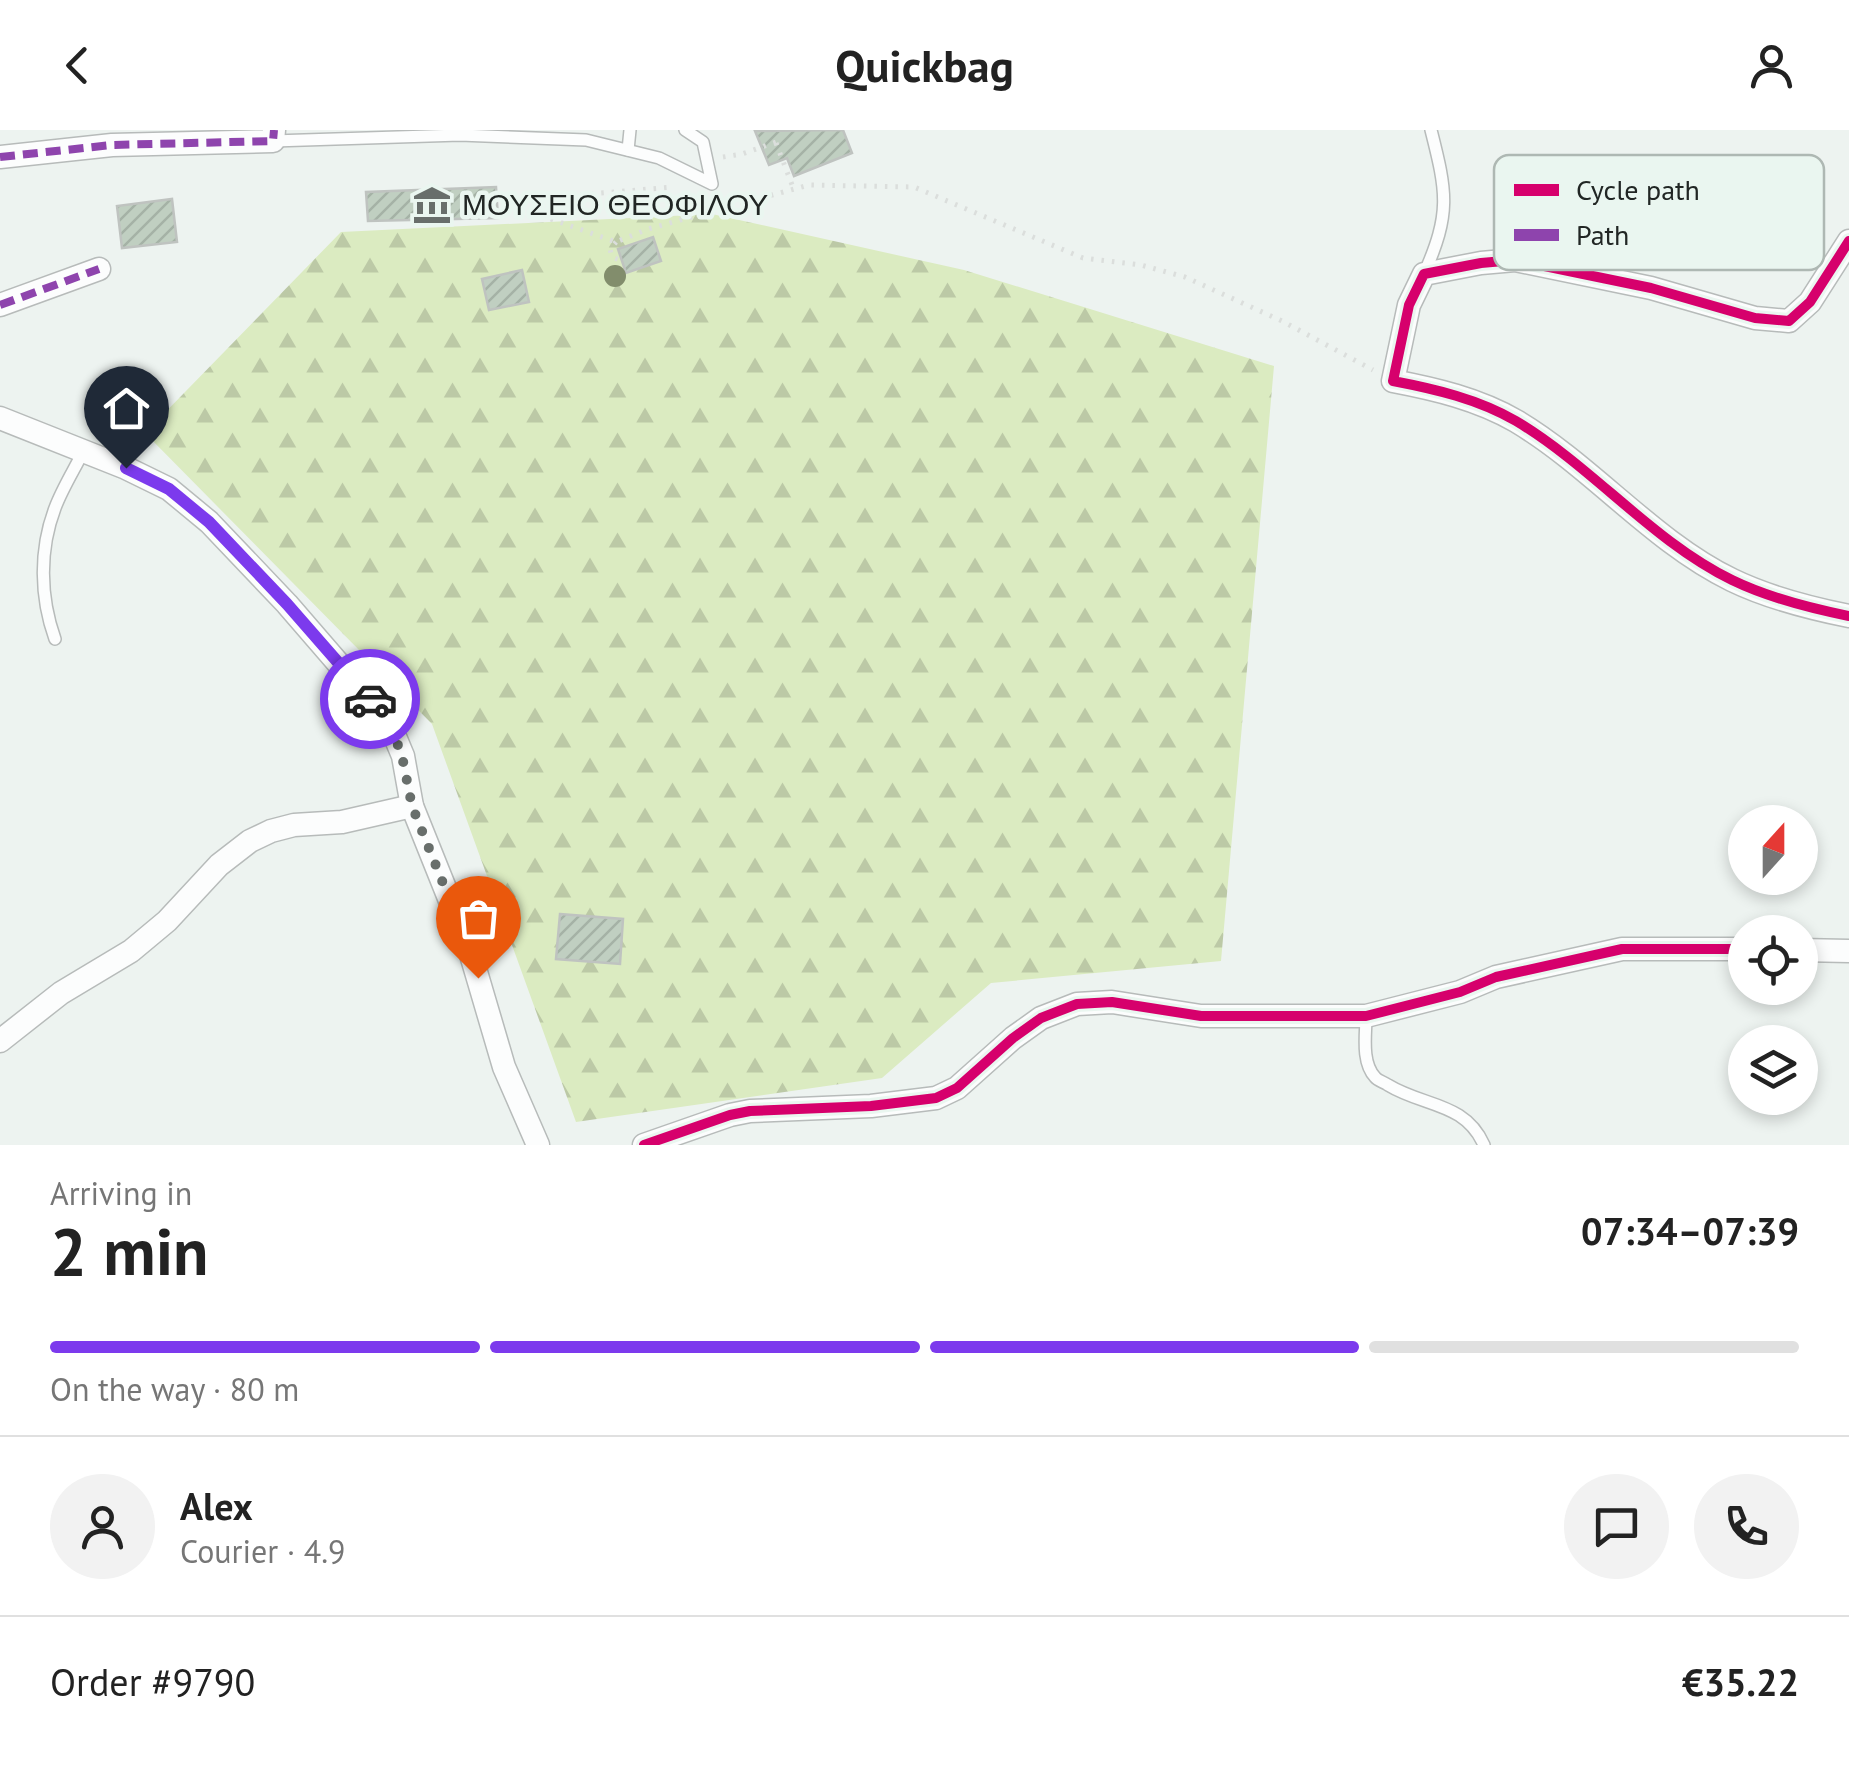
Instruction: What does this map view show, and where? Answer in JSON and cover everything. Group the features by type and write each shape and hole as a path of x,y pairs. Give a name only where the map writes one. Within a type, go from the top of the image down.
{"street":[{"path":"0,157 112,145 274,136"},
{"path":"1564,270 1651,288 1755,318 1788,321 1810,302 1849,241"},
{"path":"1494,262 1424,274 1410,305 1393,381 1476,401 1516,421 1696,559 1731,579 1808,608 1849,616"},
{"path":"0,305 99,269"},
{"path":"0,418 169,489 209,522 287,604 376,707 393,732 402,756 412,806 469,948 504,1067 538,1145"},
{"path":"0,1041 60,993 131,951 168,922 219,865 250,841 294,825 342,822 412,806"},
{"path":"644,1145 750,1111 871,1106 936,1098 957,1088 1041,1018 1077,1004 1112,1002 1201,1016 1366,1016 1460,992 1496,977 1622,949 1728,948"},
{"path":"1818,951 1849,952"}],"lane":[{"path":"628,150 630,130"},
{"path":"685,130 703,142 712,184"},
{"path":"1424,274 1445,210 1443,176 1431,130"},
{"path":"274,136 586,135 659,158 712,184"},
{"path":"55,639 44,598 47,541 55,509 83,452"},
{"path":"1366,1016 1366,1058 1375,1077 1399,1092 1455,1112 1472,1123 1484,1145"}],"path":[{"path":"742,154 779,142 794,190"},
{"path":"528,199 712,184"},
{"path":"622,261 612,257 610,249 616,242 809,185 914,188 1083,258 1141,265 1185,277 1282,321 1393,381"},
{"path":"531,212 616,242"}],"green space":[{"path":"712,214 964,270 1274,366 1221,961 991,983 882,1078 576,1122 432,724 145,433 341,232"}],"building":[{"path":"843,130 852,153 794,176 787,158 769,165 755,131"},
{"name":"ΜΟΥΣΕΙΟ ΘΕΟΦΙΛΟΥ","path":"496,187 498,218 368,221 366,192"},
{"path":"172,199 177,242 122,248 117,206"},
{"path":"653,237 661,261 626,273 618,249"},
{"path":"522,270 529,302 489,310 482,279"},
{"path":"560,914 623,919 620,964 556,959"}],"marked path":[{"path":"0,157 112,145 273,141 274,130"},
{"path":"0,305 99,269"}],"cycle path":[{"path":"1564,270 1651,288 1755,318 1789,321 1810,302 1849,241"},
{"path":"1494,262 1424,274 1409,305 1393,381 1456,396 1516,421 1571,460 1675,545 1732,580 1789,602 1849,616"},
{"path":"644,1145 750,1111 871,1106 936,1098 957,1088 1041,1018 1077,1004 1112,1002 1201,1016 1366,1016 1460,992 1496,977 1622,949 1728,949"}],"way so far":[{"path":"370,699 393,732 412,806 478,978"}],"place":[{"name":"ΜΟΥΣΕΙΟ ΘΕΟΦΙΛΟΥ","path":"432,205"}],"route":[{"path":"126,468 169,489 209,522 370,699"}]}
